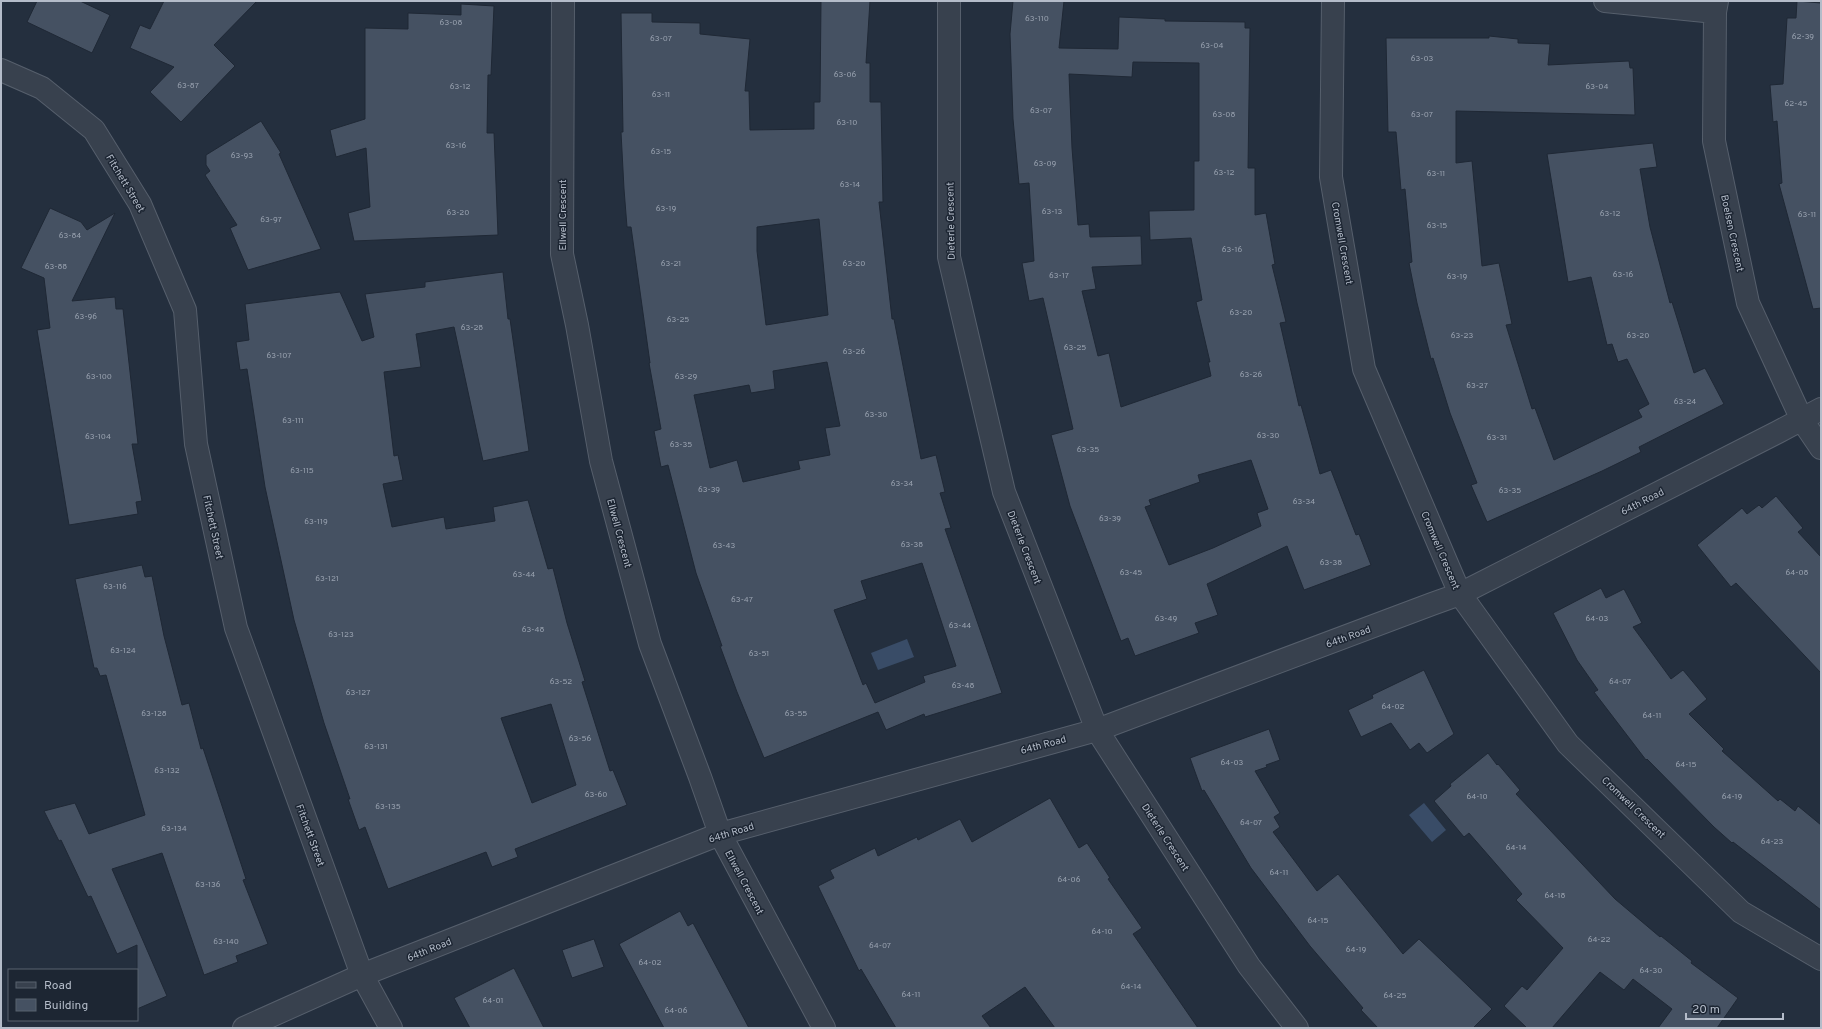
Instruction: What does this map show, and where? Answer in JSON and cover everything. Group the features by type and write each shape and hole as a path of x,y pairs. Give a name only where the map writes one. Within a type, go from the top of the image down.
{"street":[{"name":"Ellwell Crescent","path":"563,1 562,254 577,325 601,461 650,644 720,834 824,1028"},
{"name":"Dieterle Crescent","path":"949,1 949,257 1004,492 1097,730 1249,966 1297,1028"},
{"name":"Cromwell Crescent","path":"1333,1 1331,177 1364,368 1460,594 1568,744 1741,912 1821,959"},
{"path":"1605,1 1716,6"},
{"name":"Boelsen Crescent","path":"1716,6 1714,141 1748,303 1802,420 1821,448"},
{"name":"Fitchett Street","path":"1,70 42,88 94,130 140,204 185,310 196,444 236,628 362,975 391,1028"},
{"name":"64th Road","path":"244,1028 362,975 720,834 1097,730 1460,594 1821,409"}],"water":[{"path":"907,639 914,657 878,670 871,653"},
{"path":"1424,803 1446,830 1432,842 1409,815"}],"building":[{"path":"37,1 80,1 110,15 92,53 27,22"},
{"path":"164,1 257,1 214,45 235,66 181,122 150,92 174,67 130,48 140,25 150,29"},
{"path":"821,1 870,1 866,63 870,63 870,102 881,102 883,202 879,202 892,319 894,319 921,459 936,455 945,492 940,493 951,528 945,529 1002,693 925,717 924,714 886,730 878,712 764,758 720,646 722,646 696,573 668,465 661,467 654,431 661,429 649,363 631,227 627,227 624,189 621,132 623,132 621,13 652,13 652,22 700,23 700,34 750,39 745,91 749,91 750,130 814,129 814,102 820,102","holes":["819,219 828,315 766,325 757,251 757,227","827,362 840,426 825,428 830,455 798,461 800,469 743,482 737,460 710,468 694,395 749,385 751,393 775,389 773,371","922,563 956,666 923,676 925,682 875,703 866,683 863,685 834,610 867,599 861,581"]},
{"path":"1013,1 1064,1 1059,48 1118,49 1119,17 1165,19 1165,21 1245,22 1245,28 1250,28 1248,168 1255,168 1255,215 1266,213 1275,264 1272,265 1286,322 1280,323 1299,406 1301,405 1320,474 1331,470 1356,535 1359,534 1371,565 1304,590 1287,546 1207,584 1218,615 1195,623 1199,633 1135,656 1128,638 1121,641 1070,506 1051,435 1073,429 1043,298 1029,301 1022,263 1034,261 1029,183 1019,184 1013,119 1010,34","holes":["1133,62 1199,63 1199,161 1194,161 1194,210 1149,211 1150,240 1191,238 1202,300 1196,302 1210,362 1208,362 1211,376 1121,407 1109,353 1098,356 1082,291 1096,289 1092,267 1142,265 1141,236 1090,237 1089,224 1078,225 1072,148 1069,74 1132,77","1251,460 1268,509 1257,513 1261,526 1213,548 1169,565 1145,507 1151,505 1149,500 1200,482 1198,475"]},
{"path":"1797,1 1821,3 1821,308 1813,309 1779,184 1782,183 1777,121 1773,122 1770,85 1783,84 1787,18 1796,18"},
{"path":"461,4 494,6 491,75 488,75 487,133 494,133 498,235 354,241 348,213 370,207 366,148 336,157 330,130 365,119 365,28 408,29 408,13 461,15"},
{"path":"1489,36 1518,39 1518,43 1550,44 1548,65 1629,61 1630,68 1633,68 1635,115 1456,111 1456,163 1472,161 1482,266 1499,263 1512,324 1506,325 1532,409 1535,408 1554,460 1642,417 1638,410 1649,404 1627,359 1618,362 1612,344 1607,345 1591,277 1568,282 1547,154 1653,143 1657,167 1640,169 1650,227 1670,303 1672,302 1694,373 1705,368 1724,404 1639,447 1641,452 1487,522 1471,485 1477,483 1450,413 1433,358 1431,359 1417,303 1409,263 1412,262 1405,189 1401,190 1396,132 1388,132 1386,38 1489,38"},
{"path":"261,121 281,153 279,154 321,249 248,270 230,228 237,225 205,175 210,171 206,165 206,155"},
{"path":"50,208 81,222 87,230 115,213 72,301 115,297 116,309 123,309 138,444 132,444 142,501 136,502 138,514 69,525 37,330 50,328 44,278 21,268"},
{"path":"503,272 508,319 510,319 529,451 483,461 454,327 416,334 421,367 384,372 394,456 398,455 403,480 383,484 392,527 444,517 446,529 495,521 493,507 528,500 548,569 553,568 567,623 585,681 582,682 610,771 613,770 627,805 515,849 518,857 492,867 486,852 388,889 365,827 359,830 348,799 350,799 324,723 294,620 265,487 247,369 240,370 236,342 249,340 245,304 340,292 362,341 374,337 365,294 425,287 425,282","holes":["551,704 576,785 532,803 501,718"]},
{"path":"1776,496 1803,528 1798,532 1821,557 1821,673 1736,583 1731,587 1697,545 1742,508 1747,514 1759,505 1762,508"},
{"path":"142,565 145,577 152,576 164,636 182,705 189,703 201,749 203,748 246,879 243,880 268,944 236,956 238,962 204,975 162,853 112,869 167,996 138,1009 137,945 117,954 91,896 88,897 61,840 59,841 44,811 75,803 89,834 145,815 106,675 100,676 97,668 94,668 75,579"},
{"path":"1601,588 1606,598 1624,589 1642,623 1633,627 1671,679 1683,670 1707,699 1689,714 1724,749 1722,751 1778,801 1780,799 1795,811 1798,806 1821,825 1821,910 1733,842 1732,843 1714,827 1647,759 1646,760 1594,692 1598,690 1577,660 1553,613"},
{"path":"1424,670 1454,734 1427,753 1419,743 1410,750 1391,723 1361,737 1348,710 1373,698 1372,695"},
{"path":"1269,729 1280,760 1255,771 1280,813 1274,817 1280,827 1273,832 1317,891 1338,874 1403,954 1419,939 1492,1009 1473,1028 1378,1028 1361,1010 1363,1008 1310,946 1251,868 1204,790 1202,791 1190,758"},
{"path":"1488,753 1520,790 1516,794 1615,899 1660,937 1661,936 1692,961 1691,963 1738,998 1717,1028 1658,1028 1672,1009 1633,979 1624,990 1600,972 1552,1028 1527,1028 1504,1006 1522,986 1527,990 1563,948 1516,900 1522,894 1469,833 1464,837 1434,801 1451,786 1450,784"},
{"path":"1050,798 1079,848 1087,843 1110,878 1108,879 1142,928 1133,934 1198,1028 1055,1028 1025,987 982,1016 991,1028 896,1028 861,969 859,971 818,886 834,878 830,870 875,848 878,856 917,837 918,840 960,819 972,842"},
{"path":"680,911 688,926 693,923 749,1028 664,1028 619,944"},
{"path":"594,939 604,967 572,978 562,950"},
{"path":"514,968 544,1028 470,1028 454,998"}]}
